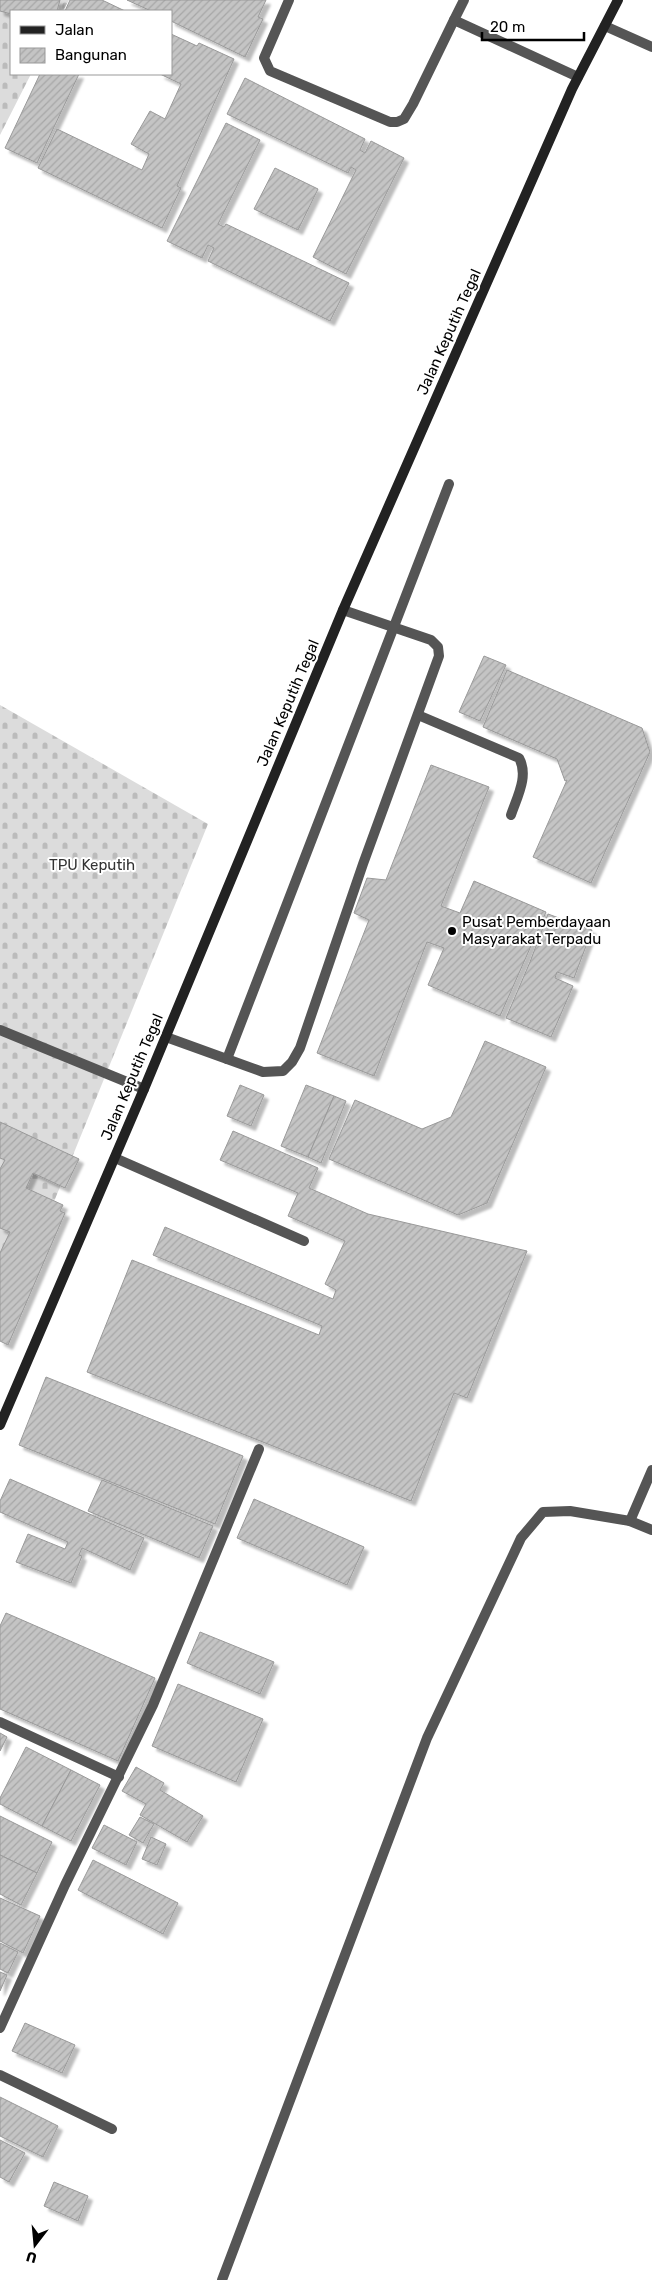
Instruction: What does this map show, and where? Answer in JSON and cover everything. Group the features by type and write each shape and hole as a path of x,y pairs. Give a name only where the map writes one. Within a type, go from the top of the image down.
{"main road":[{"name":"Jalan Keputih Tegal","path":"0,1425 166,1037 343,610 578,77 618,0"}],"street":[{"path":"289,0 264,58 267,68 270,71 380,119 394,123 404,119 413,104 464,0"},
{"path":"454,20 578,77"},
{"path":"605,26 652,46"},
{"path":"227,1060 449,484"},
{"path":"166,1037 213,1052 227,1060 263,1072 283,1071 292,1062 300,1048 357,882 439,656 438,647 431,640 343,610"},
{"path":"418,715 519,758 524,766 523,781 511,815"},
{"path":"0,1030 144,1089"},
{"path":"115,1158 304,1241"},
{"path":"0,2028 65,1885 153,1705 259,1449"},
{"path":"630,1521 652,1470"},
{"path":"222,2280 427,1738 521,1538 543,1512 570,1511 630,1521 652,1530"},
{"path":"0,1722 118,1777"},
{"path":"0,2075 112,2129"}],"green space":[{"path":"0,0 69,0 64,10 10,10 10,75 30,75 0,135"},
{"name":"TPU Keputih","path":"0,705 208,824 0,1334"}],"building":[{"path":"0,0 60,0 57,10 10,10 10,14 0,11"},
{"path":"70,0 102,0 123,10 65,10"},
{"path":"127,0 266,0 258,17 263,19 245,57 172,21 172,10 149,10"},
{"path":"172,34 197,46 199,43 234,59 177,186 181,188 162,228 38,168 57,129 142,170 149,154 131,144 150,111 165,119 181,84 162,75 172,75"},
{"path":"40,75 79,75 37,163 5,148"},
{"path":"245,78 365,139 360,150 365,153 371,141 404,158 346,274 313,257 356,170 351,167 348,173 227,114"},
{"path":"226,123 260,140 218,224 224,227 226,224 349,283 330,321 208,261 214,248 208,245 202,258 167,241"},
{"path":"275,168 318,189 298,230 254,209"},
{"path":"484,656 506,665 480,721 459,712"},
{"path":"507,670 642,728 650,752 591,883 533,857 567,780 565,781 557,759 483,727"},
{"name":"Pusat Pemberdayaan Masyarakat Terpadu","path":"431,765 489,787 441,906 460,913 474,881 546,912 500,1016 428,985 444,948 427,942 374,1076 317,1053 369,920 354,913 367,878 386,880"},
{"path":"548,914 592,930 574,978 557,972 555,978 573,986 551,1037 506,1018"},
{"path":"485,1041 546,1067 487,1203 458,1215 329,1159 355,1100 422,1129 451,1117"},
{"path":"240,1085 264,1095 251,1126 227,1116"},
{"path":"306,1085 334,1096 308,1157 281,1146"},
{"path":"334,1096 346,1101 321,1163 308,1157"},
{"path":"0,1122 79,1159 65,1188 33,1173 26,1188 63,1205 60,1211 65,1213 8,1345 0,1341 0,1253 10,1232 0,1228 0,1169 5,1160 0,1158"},
{"path":"233,1131 318,1168 309,1188 368,1214 527,1251 467,1398 454,1393 411,1501 87,1372 132,1260 319,1335 322,1326 153,1255 165,1227 333,1299 336,1290 325,1284 345,1241 288,1216 298,1193 220,1160"},
{"path":"46,1377 243,1456 215,1524 19,1445"},
{"path":"10,1479 144,1538 130,1570 82,1548 79,1555 82,1556 71,1583 16,1562 28,1534 65,1549 68,1542 0,1512 0,1501"},
{"path":"102,1480 213,1526 199,1558 88,1511"},
{"path":"254,1499 364,1547 347,1585 237,1538"},
{"path":"6,1613 155,1678 118,1761 0,1709 0,1626"},
{"path":"200,1632 274,1662 260,1694 187,1663"},
{"path":"178,1684 263,1719 236,1782 152,1746"},
{"path":"0,1733 7,1737 0,1751"},
{"path":"26,1747 71,1770 42,1826 0,1804 0,1798"},
{"path":"136,1767 164,1783 160,1790 203,1816 187,1842 140,1815 146,1804 122,1791"},
{"path":"71,1770 100,1785 71,1841 42,1826"},
{"path":"0,1816 52,1842 37,1873 0,1855"},
{"path":"140,1817 154,1824 143,1843 129,1835"},
{"path":"104,1825 137,1842 126,1865 92,1848"},
{"path":"151,1837 166,1844 157,1865 142,1859"},
{"path":"0,1855 37,1873 21,1905 0,1894"},
{"path":"93,1860 178,1903 163,1934 78,1890"},
{"path":"0,1898 40,1916 23,1953 0,1941"},
{"path":"0,1943 18,1952 8,1973 0,1969"},
{"path":"0,1972 7,1975 0,1991"},
{"path":"25,2023 75,2045 62,2073 12,2051"},
{"path":"0,2097 58,2126 43,2157 0,2136"},
{"path":"0,2140 25,2153 9,2182 0,2177"},
{"path":"54,2182 88,2196 78,2221 44,2206"}],"place":[{"name":"Pusat Pemberdayaan Masyarakat Terpadu","path":"452,931"}]}
